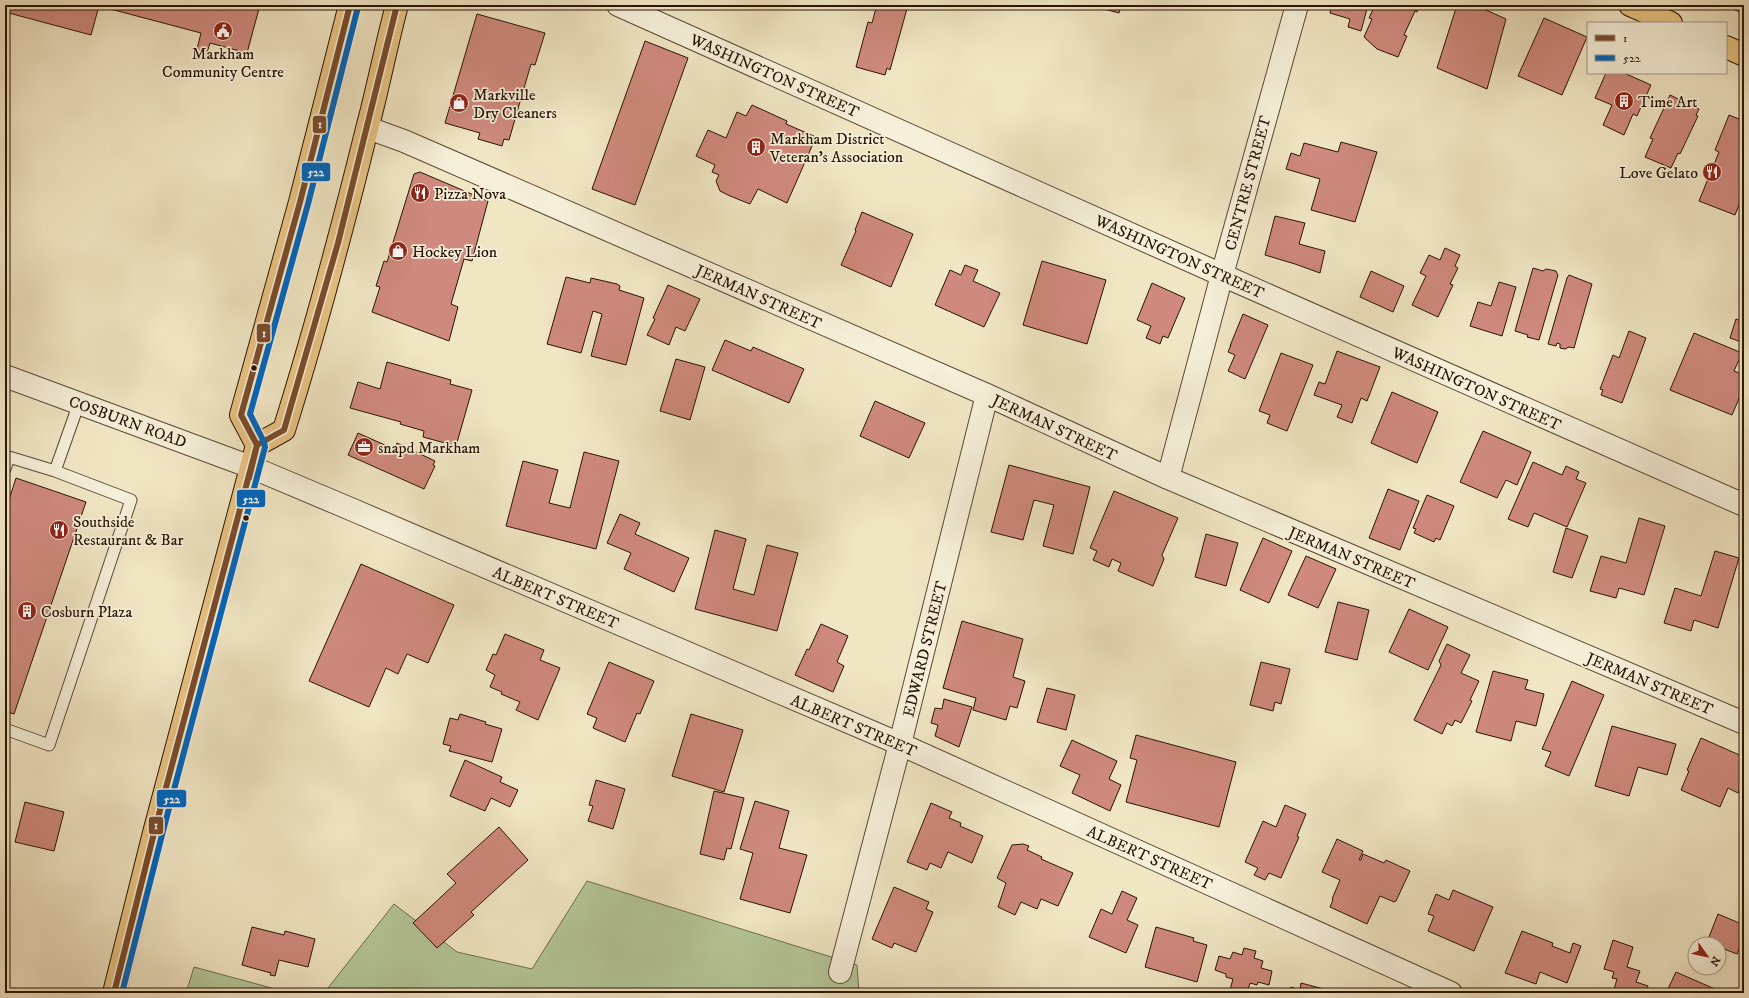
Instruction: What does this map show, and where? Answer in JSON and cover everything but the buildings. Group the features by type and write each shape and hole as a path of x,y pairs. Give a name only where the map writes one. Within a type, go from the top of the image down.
{"main road":[{"path":"114,993 155,829 257,445 241,415 300,202 350,5"},
{"path":"257,445 284,430 298,386 368,128 382,59 397,5"},
{"path":"1630,5 1669,22"},
{"path":"1727,47 1744,55"}],"street":[{"name":"WASHINGTON STREET","path":"618,5 1222,275 1744,505"},
{"name":"CENTRE STREET","path":"1168,478 1222,275 1297,5"},
{"name":"JERMAN STREET","path":"368,128 411,144 987,395 1168,478 1744,723"},
{"name":"COSBURN ROAD","path":"5,376 251,467"},
{"name":"EDWARD STREET","path":"840,972 900,744 987,395"},
{"name":"ALBERT STREET","path":"251,467 900,744 1420,986 1451,993"}],"lane":[{"path":"55,470 79,403"},
{"path":"5,469 9,457 55,470 131,500 49,745 5,729"}],"green space":[{"path":"587,881 857,965 859,993 324,993 394,904 457,952 532,969"},
{"path":"194,967 290,993 186,993"}],"transit line":[{"name":"1","path":"249,478 257,445 241,415 300,202 350,5"},
{"name":"1","path":"114,993 155,829 257,445 284,430 338,243 397,5"},
{"name":"522","path":"122,993 163,831 265,447 250,414 308,204 358,7"}],"place":[{"name":"Markham Community Centre","path":"223,31"},
{"name":"Time Art","path":"1624,101"},
{"name":"Markville Dry Cleaners","path":"459,103"},
{"name":"Markham District Veteran's Association","path":"756,147"},
{"name":"Love Gelato","path":"1712,172"},
{"name":"Pizza Nova","path":"420,193"},
{"name":"Hockey Lion","path":"398,251"},
{"name":"snapd Markham","path":"364,447"},
{"name":"Southside Restaurant & Bar","path":"59,530"},
{"name":"Cosburn Plaza","path":"27,611"}]}
